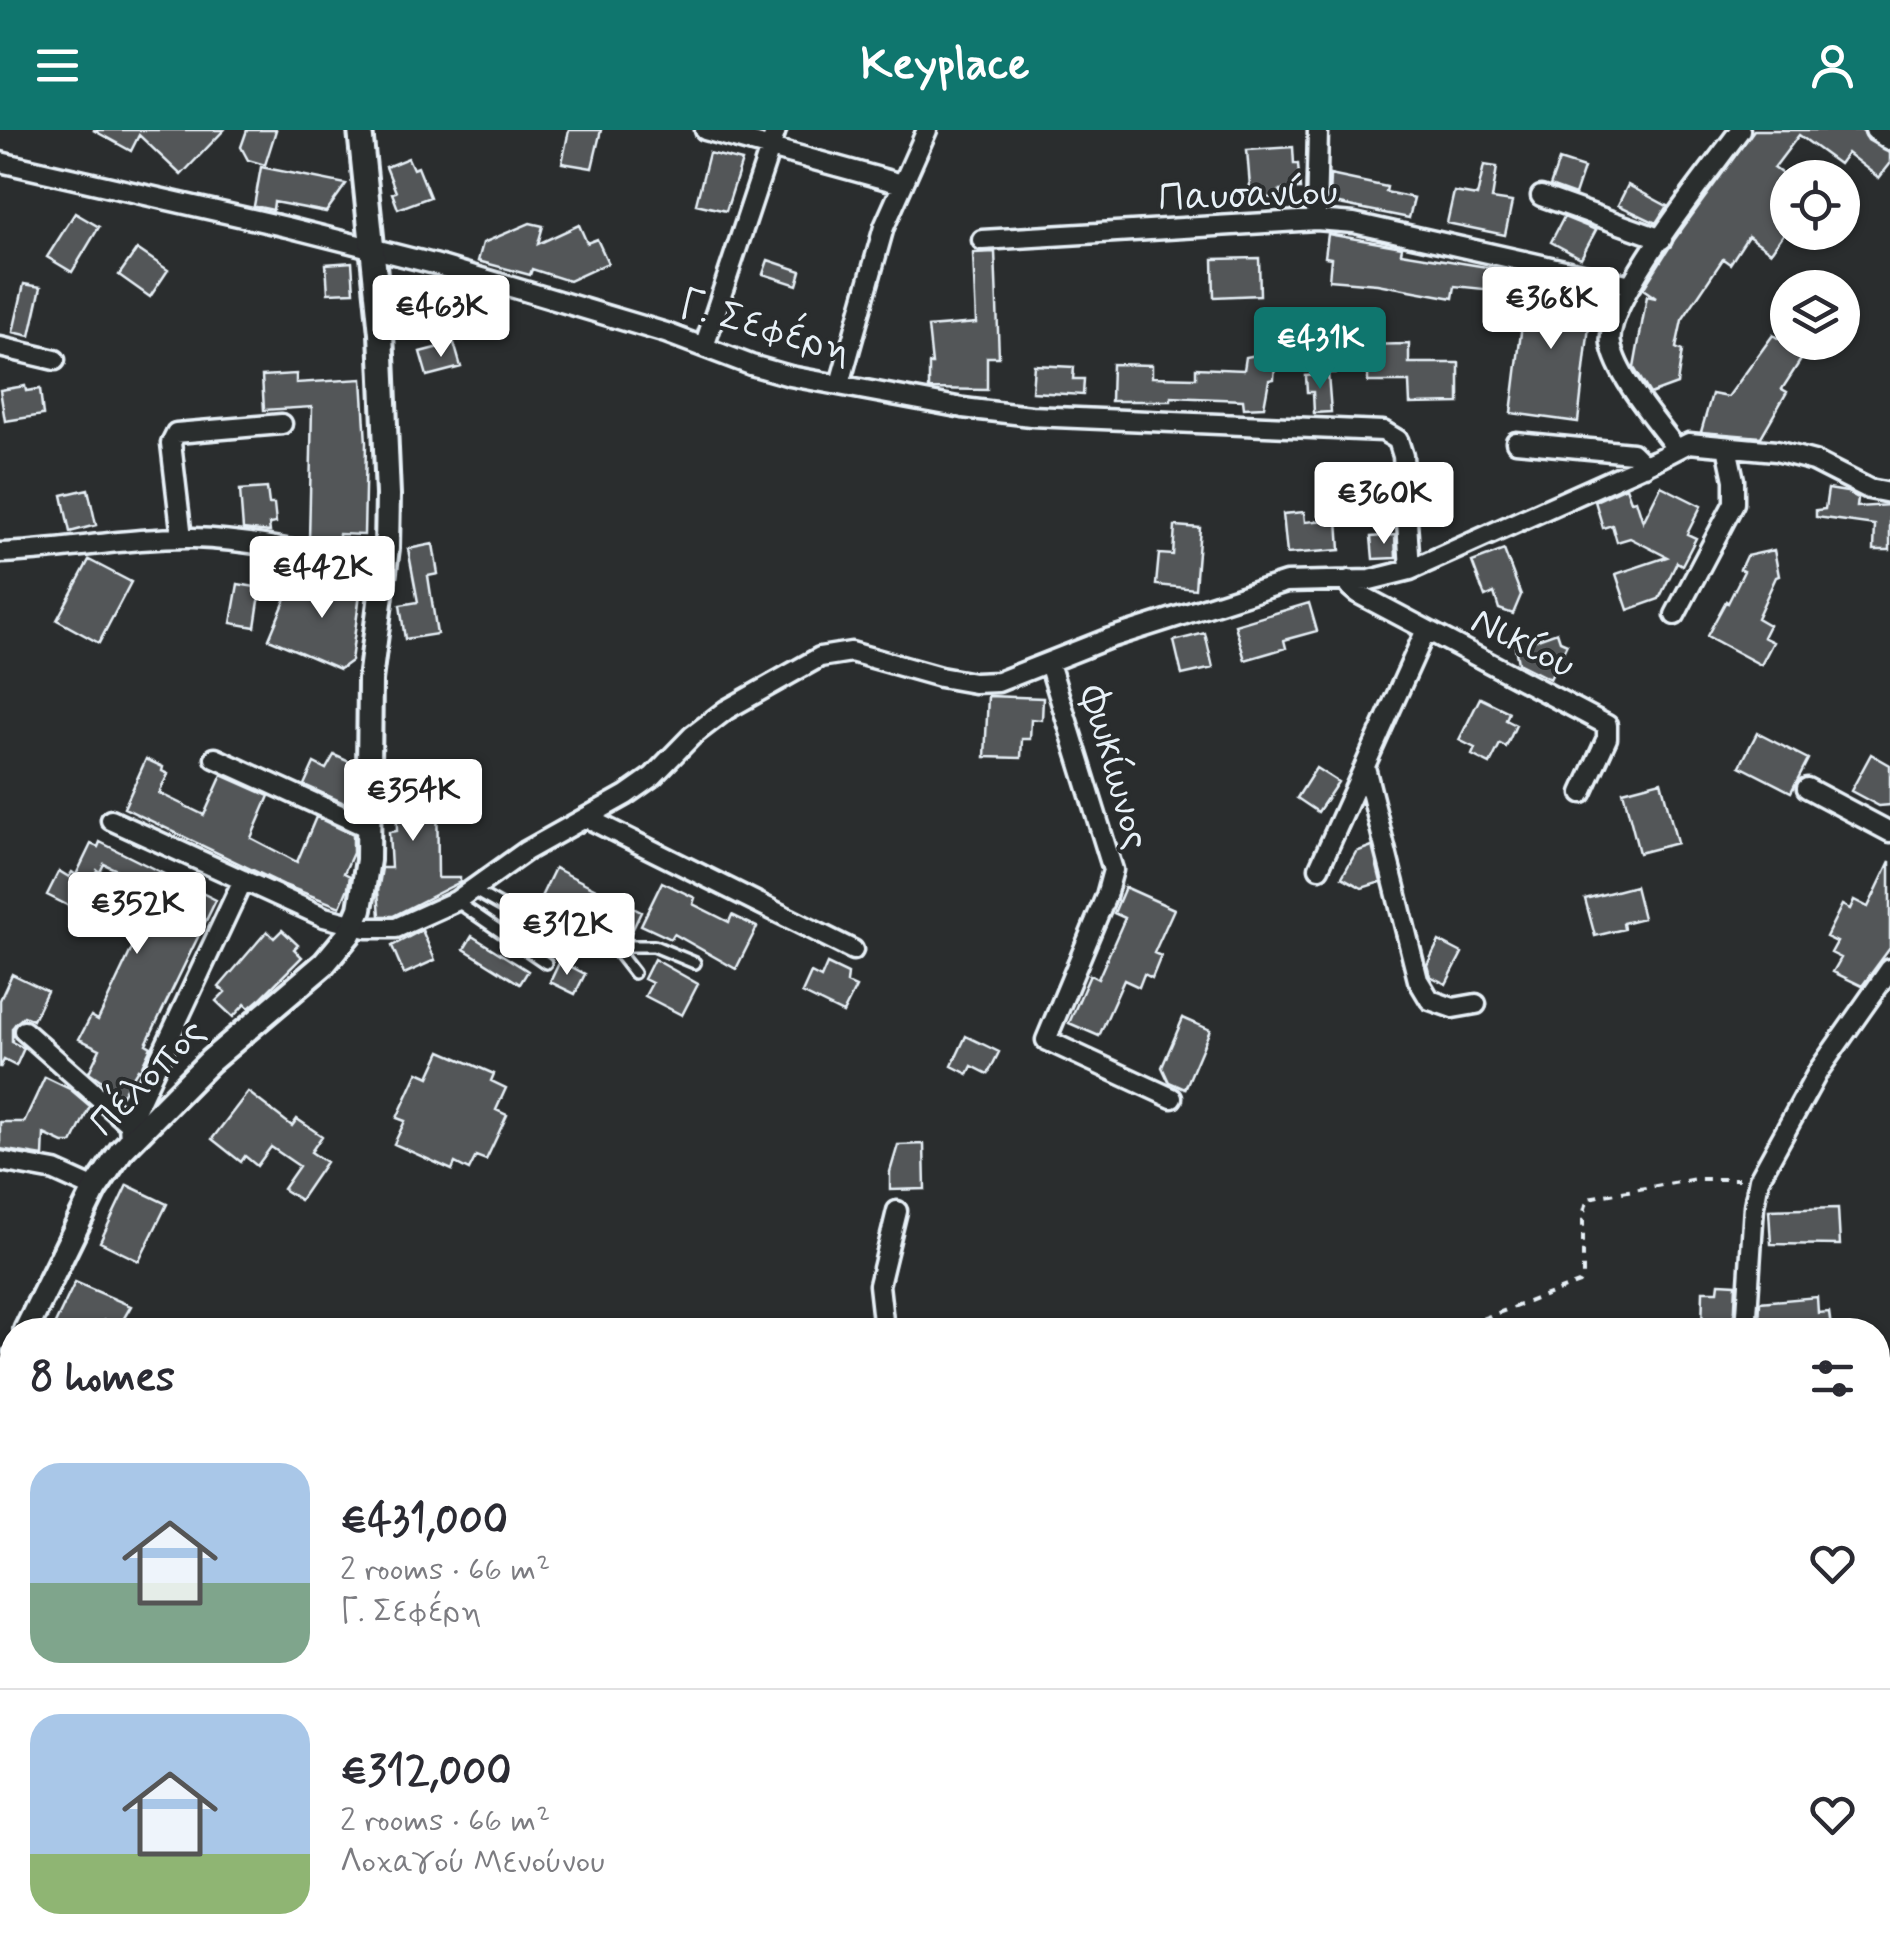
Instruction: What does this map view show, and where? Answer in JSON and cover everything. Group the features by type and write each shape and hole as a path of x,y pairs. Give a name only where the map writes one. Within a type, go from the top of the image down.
{"street":[{"name":"Πέλοπος","path":"32,1318 95,1189 130,1132 324,964 354,926 366,879 370,693 384,571 388,459 360,130"},
{"path":"705,130 773,138 902,184"},
{"path":"840,384 884,227 926,130"},
{"path":"1316,220 1318,130"},
{"path":"1676,448 1637,393 1612,345 1613,324 1631,286 1740,130"},
{"path":"1875,130 1890,141"},
{"path":"704,347 773,138"},
{"name":"Γ. Σεφέρη","path":"0,162 372,248 630,322 772,371 963,408 1032,416 1383,431 1396,438 1402,449 1410,570"},
{"path":"1541,196 1662,239"},
{"name":"Παυσανίου","path":"982,240 1316,220 1354,223 1631,286"},
{"path":"0,347 54,360"},
{"path":"182,538 171,443 176,433 282,424"},
{"path":"1516,442 1632,453 1645,466"},
{"path":"111,820 324,917 354,926 396,928 456,902 526,851 653,776 692,736 726,710 827,655 857,653 974,683 1004,681 1107,638 1286,582 1376,579 1410,570 1692,443 1799,456 1855,484 1890,493"},
{"path":"1675,616 1734,503 1727,446"},
{"path":"0,553 182,538 262,544 384,571"},
{"name":"Νικίου","path":"1349,580 1353,590 1608,725 1607,738 1582,793"},
{"path":"1319,868 1426,630"},
{"name":"Φωκίωνος","path":"1049,662 1113,870 1106,896 1046,1040 1172,1098"},
{"path":"214,758 369,828"},
{"path":"1365,767 1418,980 1430,1000 1454,1008 1476,1004"},
{"path":"1806,788 1890,832"},
{"path":"587,818 853,950"},
{"path":"24,1030 130,1132 243,880"},
{"path":"1747,1318 1759,1179 1819,1070 1890,969"},
{"path":"0,1161 55,1171 95,1189"},
{"path":"883,1318 880,1285 897,1212"}],"lane":[{"path":"473,890 542,924 596,944 654,946 695,964"},
{"path":"456,902 546,963"},
{"path":"613,946 634,973"}],"path":[{"path":"1484,1318 1579,1282 1583,1215 1588,1198 1696,1179 1759,1179"}],"building":[{"path":"93,130 224,130 181,175 139,135 131,151"},
{"path":"247,130 276,130 265,165 248,160 241,147"},
{"path":"569,130 601,130 592,168 562,163"},
{"path":"1754,130 1863,130 1868,140 1890,153 1890,164 1879,178 1847,153 1842,160 1833,160 1799,135 1780,160 1770,160 1772,250 1771,252 1748,236 1730,264 1723,259 1682,320 1676,348 1682,351 1677,384 1650,394 1634,368 1647,296 1656,298 1643,289"},
{"path":"1293,147 1300,189 1280,190 1280,197 1251,199 1247,150"},
{"path":"709,153 742,161 726,211 696,204"},
{"path":"408,158 413,169 418,167 430,197 398,209 386,167"},
{"path":"1559,160 1584,168 1575,195 1550,186"},
{"path":"1484,165 1497,167 1492,199 1512,202 1505,235 1447,223 1454,192 1477,196"},
{"path":"261,167 346,184 326,212 274,202 273,210 254,206"},
{"path":"1330,175 1387,187 1386,192 1414,198 1409,218 1329,202"},
{"path":"1628,185 1667,206 1656,223 1618,205"},
{"path":"75,213 99,227 72,272 47,257"},
{"path":"1564,217 1596,230 1581,258 1551,242"},
{"path":"530,223 543,226 538,244 579,225 587,243 597,239 608,263 569,281 532,269 530,275 478,261 483,243"},
{"path":"1328,234 1402,247 1401,253 1505,270 1503,291 1455,286 1453,298 1329,280 1331,258 1325,257"},
{"path":"137,249 168,270 150,297 119,275"},
{"path":"995,252 999,357 987,357 987,390 929,389 932,364 928,327 976,323 973,253"},
{"path":"1259,258 1260,295 1214,297 1213,259"},
{"path":"768,260 801,271 797,285 763,274"},
{"path":"352,262 354,292 328,293 326,264"},
{"path":"24,284 41,287 30,336 13,332"},
{"path":"1568,284 1600,291 1592,327 1589,326 1578,422 1511,413 1522,324 1499,326 1497,303 1564,298"},
{"path":"1358,338 1358,345 1409,344 1409,363 1459,363 1459,403 1410,404 1409,382 1368,382 1368,372 1328,373 1327,339"},
{"path":"1770,339 1770,360 1801,360 1782,389 1787,392 1761,437 1701,432 1712,394 1728,397"},
{"path":"454,343 461,367 427,376 420,352"},
{"path":"1276,351 1274,379 1269,380 1264,407 1244,408 1243,400 1171,397 1171,401 1111,401 1112,364 1152,365 1152,377 1196,378 1196,368 1244,370 1246,357"},
{"path":"1034,365 1074,367 1073,379 1084,379 1083,395 1032,392"},
{"path":"296,374 296,383 362,379 366,443 364,535 339,534 339,542 309,541 312,407 264,410 262,376"},
{"path":"1328,374 1331,412 1314,413 1313,392 1307,392 1306,376"},
{"path":"25,386 26,391 40,389 43,415 5,421 0,390"},
{"path":"1661,486 1701,506 1687,534 1696,538 1682,565 1677,562 1659,599 1628,610 1616,574 1667,557 1630,538 1617,542 1612,525 1603,528 1595,501 1626,487 1631,501 1636,500 1643,522"},
{"path":"267,488 276,523 269,524 270,532 243,529 240,490"},
{"path":"88,489 96,525 70,532 62,495"},
{"path":"1828,489 1858,498 1857,507 1890,505 1890,550 1874,550 1875,525 1816,517 1816,510 1825,509"},
{"path":"1304,512 1305,522 1338,519 1340,550 1287,554 1283,514"},
{"path":"1175,526 1200,528 1195,589 1156,585 1159,554 1173,555"},
{"path":"1395,535 1396,558 1373,559 1371,537"},
{"path":"433,544 438,574 428,576 437,634 405,639 400,605 418,602 408,549"},
{"path":"1504,550 1521,595 1513,614 1499,609 1494,593 1485,597 1472,562"},
{"path":"1774,550 1779,576 1757,618 1769,625 1763,637 1773,642 1761,665 1707,636 1744,571 1740,569 1746,556"},
{"path":"89,560 131,582 99,643 57,620"},
{"path":"329,572 362,579 351,661 340,669 269,639 289,591 323,595"},
{"path":"238,584 261,588 255,627 231,623"},
{"path":"1309,603 1317,631 1284,640 1286,648 1245,660 1235,625"},
{"path":"1557,632 1560,641 1567,644 1550,679 1518,663 1515,647"},
{"path":"1205,633 1213,668 1182,675 1174,641"},
{"path":"988,696 1043,698 1042,720 1031,719 1030,739 1022,739 1021,758 985,757"},
{"path":"1480,698 1509,712 1506,720 1516,725 1506,747 1500,744 1490,764 1472,755 1475,748 1459,740"},
{"path":"1757,733 1808,759 1791,792 1740,766"},
{"path":"1871,754 1890,765 1890,805 1879,806 1851,791"},
{"path":"334,755 354,764 354,783 344,803 304,785 314,763 326,769"},
{"path":"146,759 168,774 159,793 204,815 222,775 269,796 251,838 297,862 316,817 353,835 353,853 344,873 350,876 348,888 340,907 284,885 124,808"},
{"path":"409,766 437,776 438,878 460,878 460,882 393,916 380,916 378,891 382,868 391,868 389,832 397,831 396,792 391,793 390,767"},
{"path":"1316,768 1338,782 1318,812 1297,798"},
{"path":"1661,781 1677,843 1639,853 1623,791"},
{"path":"100,842 216,900 146,1044 151,1047 140,1070 122,1095 89,1072 100,1049 79,1039 91,1016 98,1020 143,925 113,910 130,876 104,864 77,910 47,895 59,871 69,877 72,872 76,875 91,844 98,847"},
{"path":"1372,846 1381,882 1362,888 1342,877 1356,852"},
{"path":"1890,861 1890,948 1862,986 1833,972 1841,958 1831,953 1837,942 1826,937 1842,905 1850,909 1854,900 1868,907"},
{"path":"555,868 641,912 630,935 600,919 598,925 593,922 589,929 575,922 573,927 539,910"},
{"path":"662,882 695,898 693,904 729,922 732,915 757,927 736,969 674,934 671,939 641,925"},
{"path":"1635,886 1643,918 1623,923 1624,929 1595,936 1585,899"},
{"path":"1125,887 1174,909 1154,953 1161,956 1152,978 1144,974 1139,987 1124,980 1099,1036 1069,1023 1090,975 1098,979 1125,918 1114,913"},
{"path":"282,930 298,945 294,949 302,957 262,997 249,1008 245,1004 233,1017 216,1001 225,992 219,987 267,931 274,938"},
{"path":"422,930 435,960 404,974 392,946"},
{"path":"472,936 528,971 520,984 464,949"},
{"path":"1439,941 1462,953 1446,984 1430,976 1427,965"},
{"path":"654,959 698,984 682,1015 645,996 652,983 644,979"},
{"path":"560,961 585,974 575,994 550,982"},
{"path":"827,964 848,974 847,983 856,987 843,1013 802,993 811,973 821,978"},
{"path":"12,974 47,991 33,1020 24,1016 12,1028 12,1042 24,1048 16,1066 4,1060 0,1068 0,1000"},
{"path":"1183,1018 1210,1030 1185,1089 1169,1082 1162,1067"},
{"path":"966,1036 999,1052 988,1074 972,1066 968,1074 952,1066"},
{"path":"441,1051 494,1074 491,1081 506,1088 496,1110 507,1115 486,1160 476,1156 469,1170 455,1163 452,1170 394,1144 405,1121 397,1118 418,1072 429,1077"},
{"path":"45,1077 70,1089 90,1106 72,1143 44,1134 43,1156 0,1149 0,1122 24,1122"},
{"path":"248,1092 292,1126 297,1119 322,1136 311,1152 326,1162 300,1200 283,1189 299,1166 271,1147 257,1166 245,1156 241,1162 212,1139"},
{"path":"924,1144 925,1189 890,1190 890,1172 898,1145"},
{"path":"127,1185 167,1204 139,1261 100,1242"},
{"path":"1838,1208 1840,1245 1771,1244 1769,1210"},
{"path":"75,1282 131,1306 124,1318 58,1318"},
{"path":"1719,1283 1736,1284 1735,1318 1702,1318 1703,1291 1718,1291"},
{"path":"1817,1297 1818,1313 1829,1312 1830,1318 1759,1318 1760,1302"}]}
